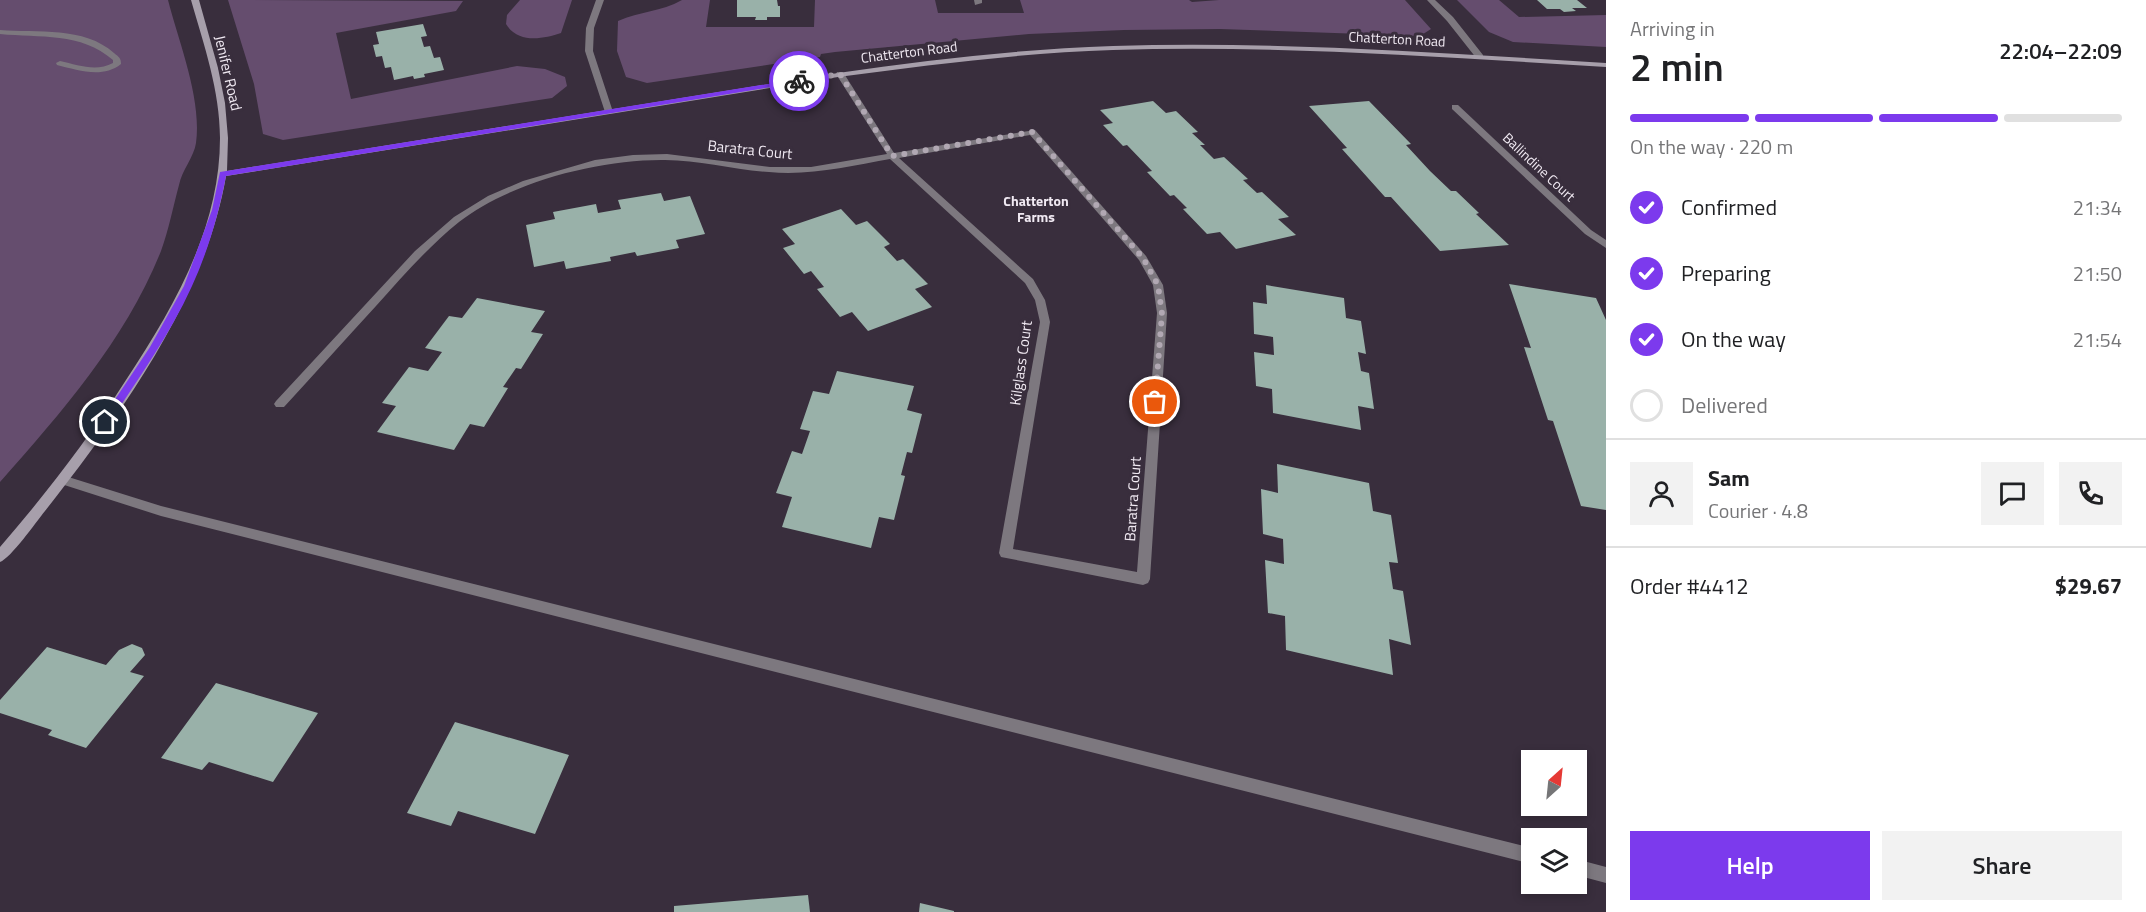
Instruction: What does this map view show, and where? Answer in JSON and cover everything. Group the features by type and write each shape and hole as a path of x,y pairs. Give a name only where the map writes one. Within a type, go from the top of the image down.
{"street":[{"name":"Jenifer Road","path":"0,556 62,480 105,422 154,348 188,286 216,210 223,174 222,100 195,0"},
{"path":"600,0 590,28 590,51 609,112"},
{"path":"1431,0 1480,57"},
{"path":"0,32 71,36 100,46 117,59 117,64 112,67 96,71 60,63"},
{"name":"Chatterton Road","path":"223,174 840,74 1031,52 1243,47 1606,65"},
{"name":"Kilglass Court","path":"840,74 892,156 1029,281 1040,300 1045,322 1006,553"},
{"name":"Ballindine Court","path":"1455,107 1588,232 1606,245"},
{"name":"Baratra Court","path":"280,404 418,253 466,214 491,198 526,183 595,163 633,158 667,157 770,170 811,170 1032,132 1143,258 1158,285 1162,314 1143,579 1006,553"},
{"path":"62,480 161,511 1521,853"},
{"path":"1587,870 1606,875"}],"shaded area":[{"path":"0,0 168,0 193,90 197,126 195,148 181,179 161,251 130,314 91,373 0,482"},
{"path":"228,0 463,1 456,11 336,33 351,99 517,66 545,69 565,77 567,86 552,98 283,140 263,134 254,84"},
{"path":"520,0 572,0 561,33 539,38 517,35 506,24 507,15"},
{"path":"682,0 710,0 706,27 814,27 815,0 935,0 938,13 1024,13 1020,0 1189,0 1192,2 1405,0 1431,29 1420,36 1220,29 1029,34 835,52 821,54 820,57 647,83 626,77 617,51 618,21"},
{"path":"1457,0 1499,0 1519,17 1606,15 1606,47 1513,42 1489,32"}],"building":[{"path":"737,0 777,0 780,6 780,17 755,20 756,17 737,17"},
{"path":"1537,0 1577,0 1587,8 1572,8 1576,11 1564,12 1560,9 1547,9"},
{"path":"423,24 427,36 421,37 424,47 430,46 434,58 440,57 444,70 424,74 425,77 414,79 413,76 394,80 391,67 385,68 382,56 376,57 373,45 379,44 376,32"},
{"path":"1153,101 1166,113 1176,111 1198,132 1192,133 1205,145 1200,145 1214,159 1224,157 1248,179 1243,180 1257,193 1262,192 1289,217 1278,219 1296,235 1236,249 1220,232 1207,234 1183,209 1187,208 1174,195 1170,196 1147,172 1152,171 1127,145 1123,146 1103,125 1113,123 1100,110"},
{"path":"1369,101 1411,144 1406,145 1430,171 1451,191 1456,191 1479,213 1476,214 1509,245 1440,251 1391,197 1385,197 1342,149 1347,148 1309,106"},
{"path":"661,193 664,201 690,196 705,234 676,240 679,248 637,256 635,252 610,257 611,261 566,269 564,261 534,267 526,225 555,219 553,212 596,204 598,213 621,209 618,200"},
{"path":"841,209 856,225 867,221 890,244 884,247 897,261 903,259 928,284 915,289 932,307 868,331 852,312 840,317 817,289 824,287 811,271 804,274 783,248 795,244 782,229"},
{"path":"1509,284 1596,298 1606,320 1606,510 1581,506 1553,421 1548,420 1524,347 1531,348"},
{"path":"1266,285 1344,298 1346,318 1361,321 1366,354 1358,352 1361,371 1369,373 1374,409 1358,406 1361,430 1273,413 1272,389 1256,386 1254,352 1274,355 1273,337 1254,334 1253,302 1267,304"},
{"path":"477,298 545,311 531,332 543,334 521,369 516,368 503,387 508,388 484,427 470,424 454,450 377,432 396,406 382,403 409,367 428,371 442,352 425,348 449,316 462,318"},
{"path":"837,371 914,386 907,410 922,414 912,453 907,452 901,475 905,476 894,520 879,517 871,548 782,527 792,497 776,493 792,451 802,454 810,431 800,429 813,391 829,394"},
{"path":"1277,464 1369,483 1373,511 1391,515 1398,563 1389,562 1393,589 1403,591 1411,645 1389,639 1393,675 1286,650 1285,616 1268,613 1265,560 1284,564 1283,539 1263,534 1261,489 1278,493"},
{"path":"132,644 142,648 145,655 130,672 144,676 86,748 48,735 52,730 0,713 0,700 47,647 106,665 119,650"},
{"path":"216,683 318,713 273,782 209,762 202,770 161,758"},
{"path":"455,722 569,755 535,834 458,811 451,826 407,813"},
{"path":"808,895 810,912 674,912 674,906"},
{"path":"920,903 954,911 954,912 919,912"}],"way so far":[{"path":"799,81 840,74 892,156 1032,132 1143,258 1158,285 1162,314 1155,402"}],"district":[{"name":"Chatterton Farms","path":"1036,210"}],"route":[{"path":"105,422 154,348 188,286 216,210 223,174 799,81"}]}
